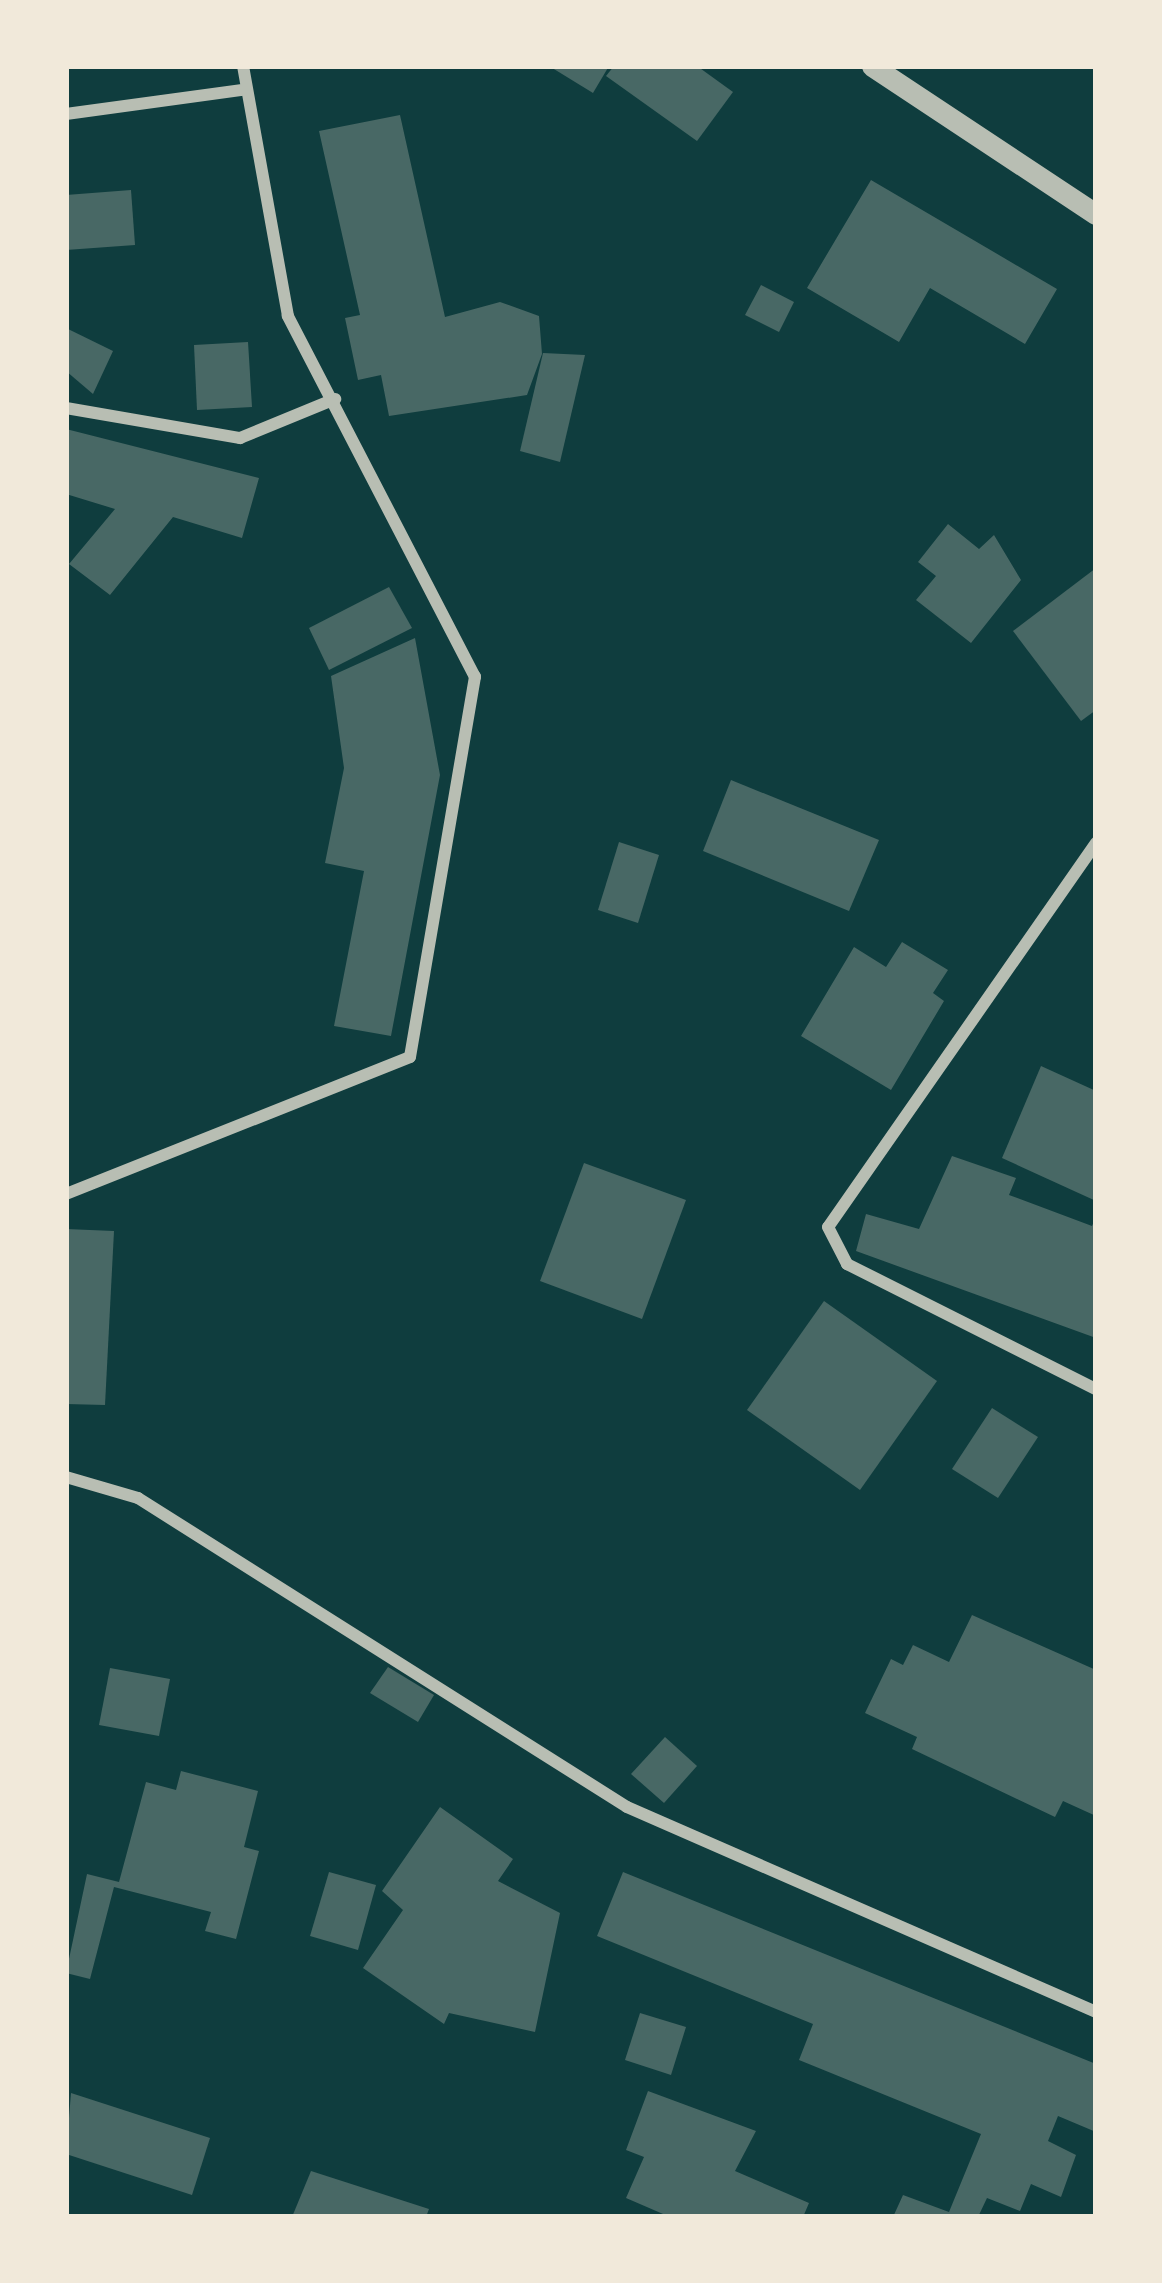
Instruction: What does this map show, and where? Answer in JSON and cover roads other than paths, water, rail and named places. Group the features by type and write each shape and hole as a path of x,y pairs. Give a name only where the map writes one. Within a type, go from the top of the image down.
{"street":[{"path":"66,1194 410,1057 475,676 288,316 242,90 243,66"},
{"path":"872,66 1096,214"},
{"path":"66,114 242,90"},
{"path":"66,408 240,438 335,399"},
{"path":"1096,842 828,1227 847,1264 1096,1389"},
{"path":"66,1478 138,1498 627,1807 1096,2012"}]}
